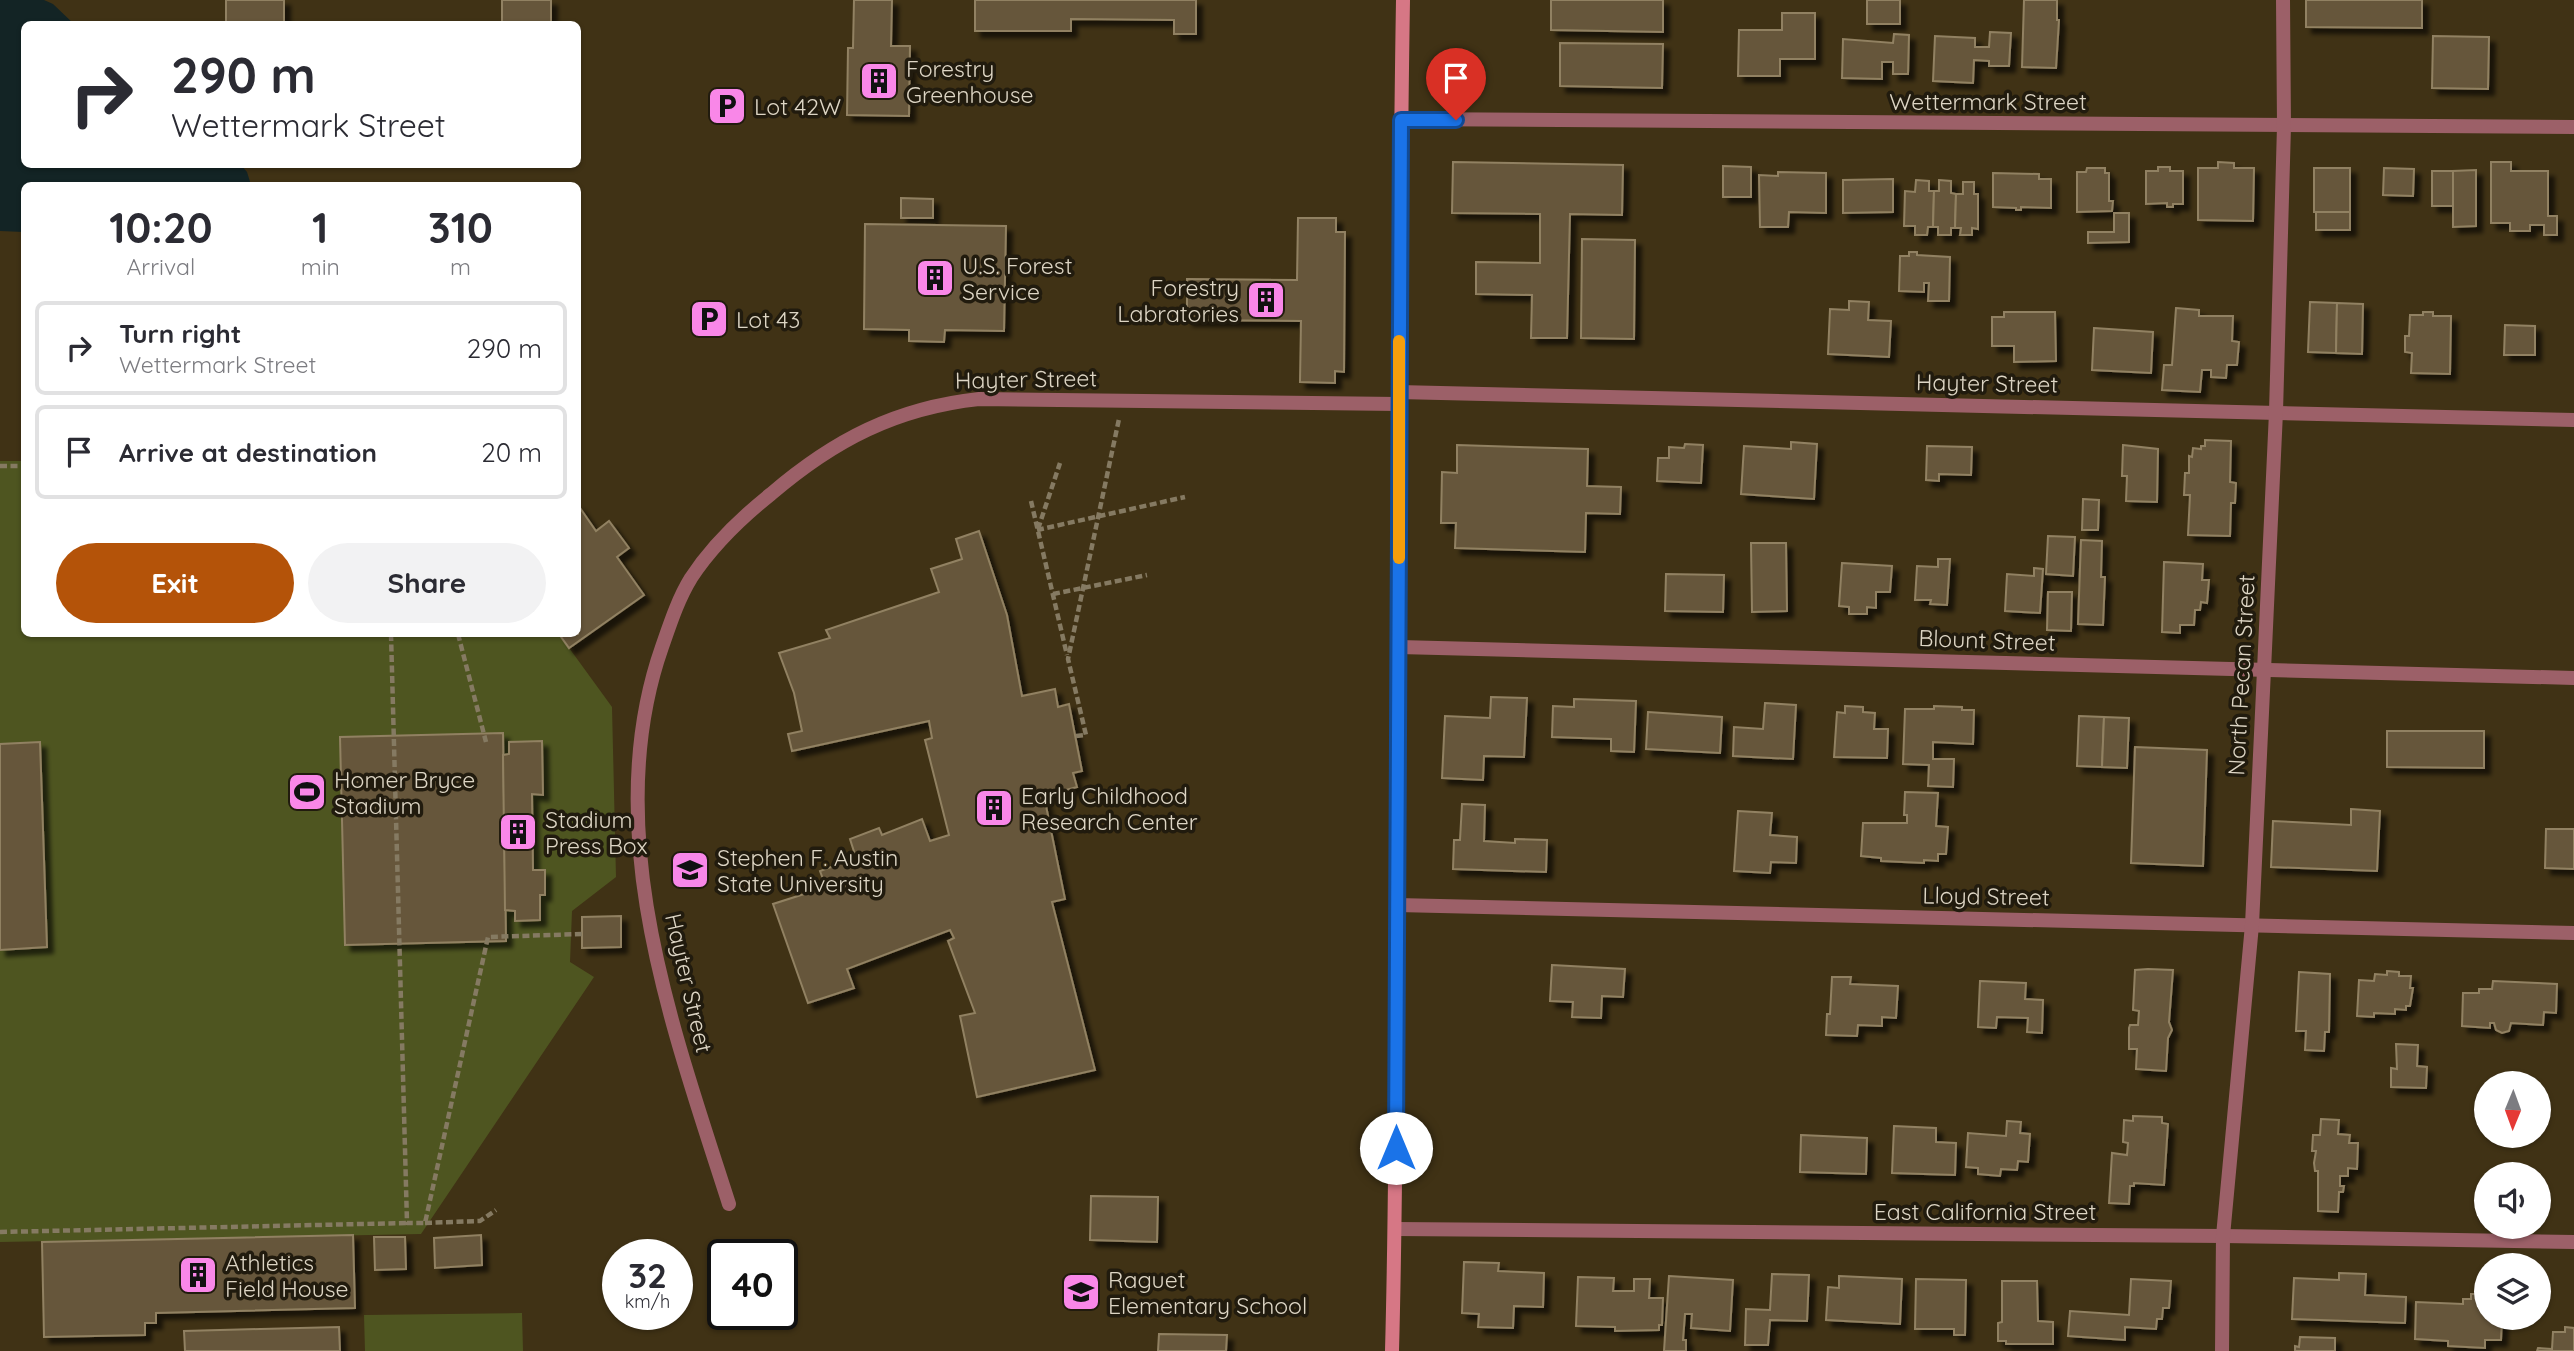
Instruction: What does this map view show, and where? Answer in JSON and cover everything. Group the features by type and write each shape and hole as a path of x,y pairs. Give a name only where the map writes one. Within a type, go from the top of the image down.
{"street":[{"path":"1392,1351 1403,0"},
{"name":"North Pecan Street","path":"2222,1351 2223,1236 2252,925 2276,412 2284,126 2283,0"},
{"name":"Wettermark Street","path":"1401,120 2574,127"},
{"name":"Hayter Street","path":"729,1204 682,1058 661,976 647,902 638,807 639,746 643,715 660,654 685,590 700,566 752,509 821,454 872,426 912,411 979,399 1122,401 1398,398 2276,412 2574,420"},
{"name":"Blount Street","path":"1399,647 2574,678"},
{"name":"Lloyd Street","path":"1397,905 2574,933"},
{"name":"East California Street","path":"1395,1229 2223,1236 2574,1242"}],"path":[{"path":"1068,659 1122,401"},
{"path":"1037,530 1060,463"},
{"path":"0,466 21,466"},
{"path":"1037,530 1185,497"},
{"path":"1031,501 1086,735 1076,736"},
{"path":"1053,594 1147,575"},
{"path":"391,637 407,1223"},
{"path":"459,637 486,742"},
{"path":"425,1223 488,937 582,934"},
{"path":"0,1231 480,1221 496,1210"}],"green space":[{"name":"Homer Bryce Stadium","path":"0,461 21,461 21,637 561,637 612,707 616,877 572,911 570,962 594,977 421,1234 0,1242"},
{"path":"522,1313 523,1351 365,1351 364,1315"}],"shaded area":[{"path":"0,0 44,0 53,4 71,21 21,21 21,168 244,168 250,182 21,182 21,232 0,231"}],"building":[{"path":"226,0 284,0 284,21 226,21"},
{"path":"502,0 551,0 551,21 502,21"},
{"name":"Forestry Greenhouse","path":"854,0 892,0 891,46 910,46 909,116 847,115 848,48 853,48"},
{"path":"975,0 1196,0 1196,34 1174,34 1174,20 1071,19 1071,31 975,31"},
{"path":"1551,0 1663,0 1663,32 1551,30"},
{"path":"1867,0 1900,0 1900,24 1867,24"},
{"path":"2024,0 2057,0 2059,20 2056,68 2022,67"},
{"path":"2306,0 2422,0 2422,28 2306,27"},
{"path":"1782,13 1815,13 1815,59 1780,59 1780,76 1738,76 1739,30 1782,30"},
{"path":"1990,32 2011,33 2009,66 1989,66 1989,61 1974,60 1973,83 1933,81 1935,36 1975,38 1975,47 1989,47"},
{"path":"1894,34 1909,35 1908,74 1893,74 1893,62 1882,62 1882,79 1842,78 1843,39 1893,43"},
{"path":"2433,36 2489,37 2488,89 2432,88"},
{"path":"1560,43 1663,44 1662,88 1560,86"},
{"path":"1453,162 1623,165 1622,215 1570,214 1567,338 1531,338 1532,295 1476,294 1476,262 1540,263 1540,214 1452,213"},
{"path":"2218,162 2234,163 2234,168 2254,168 2253,221 2198,220 2198,168 2218,168"},
{"path":"2491,162 2511,162 2511,171 2548,171 2548,216 2557,216 2557,235 2544,235 2544,225 2530,225 2530,231 2510,231 2510,223 2491,223"},
{"path":"1723,166 1751,167 1751,197 1723,197"},
{"path":"2158,167 2183,171 2183,204 2167,207 2167,203 2146,204 2146,171 2158,171"},
{"path":"2087,168 2105,168 2105,173 2109,173 2109,201 2113,201 2112,211 2077,212 2077,172 2086,172"},
{"path":"2314,168 2350,168 2350,212 2314,212"},
{"path":"2384,168 2414,169 2413,196 2383,195"},
{"path":"2476,170 2476,226 2453,227 2453,171"},
{"path":"2432,171 2453,171 2453,206 2432,206"},
{"path":"1778,172 1826,173 1826,213 1789,212 1788,227 1760,227 1759,175 1778,176"},
{"path":"1993,173 2039,174 2039,179 2051,179 2051,208 2021,207 2021,210 2016,210 1993,207"},
{"path":"1893,179 1893,212 1843,213 1843,180"},
{"path":"1916,180 1929,181 1929,191 1934,191 1933,227 1928,227 1927,235 1915,235 1915,226 1904,226 1905,191 1915,192"},
{"path":"1939,180 1951,181 1951,193 1956,194 1955,228 1951,228 1951,235 1938,235 1938,227 1933,227 1934,191 1939,191"},
{"path":"1963,182 1974,182 1974,194 1978,194 1978,229 1972,228 1972,235 1960,235 1961,228 1955,228 1956,194 1963,194"},
{"path":"901,198 933,199 933,218 901,218"},
{"path":"2316,212 2350,212 2350,230 2316,230"},
{"path":"2114,213 2129,213 2129,242 2088,243 2088,232 2114,232"},
{"name":"Forestry Labratories","path":"1298,218 1336,218 1336,232 1345,232 1344,372 1335,371 1335,383 1300,382 1301,321 1187,320 1187,279 1297,280"},
{"name":"U.S. Forest Service","path":"865,224 1006,226 1004,331 945,330 944,342 909,341 909,330 864,329"},
{"path":"1582,239 1635,240 1634,339 1581,338"},
{"path":"1909,252 1950,257 1949,301 1928,301 1929,283 1924,283 1924,292 1899,291 1900,256 1909,256"},
{"path":"1849,301 1869,302 1868,320 1891,321 1889,357 1828,354 1830,309 1849,310"},
{"path":"2310,302 2337,303 2336,353 2308,352"},
{"path":"2337,303 2363,304 2362,354 2336,353"},
{"path":"2176,308 2199,310 2199,316 2233,316 2232,341 2239,342 2237,365 2227,365 2226,378 2211,377 2211,370 2202,370 2200,392 2162,390 2164,365 2172,365"},
{"path":"2004,312 2055,312 2056,361 2014,362 2014,346 1992,346 1992,317 2004,317"},
{"path":"2423,312 2433,312 2433,316 2451,316 2450,374 2411,373 2412,353 2405,352 2405,336 2409,336 2410,315 2423,315"},
{"path":"2505,325 2535,326 2535,355 2504,355"},
{"path":"2094,328 2153,332 2151,373 2092,370"},
{"path":"2205,440 2231,441 2230,482 2236,483 2235,503 2231,503 2230,536 2188,535 2190,495 2184,495 2185,473 2189,473 2189,456 2192,457 2193,448 2201,449 2201,446 2205,446"},
{"path":"1791,442 1817,444 1814,499 1741,494 1744,446 1791,449"},
{"path":"1685,444 1703,445 1701,483 1657,481 1658,458 1669,458 1669,447 1684,448"},
{"path":"1457,445 1588,449 1587,486 1621,487 1620,514 1586,513 1585,552 1455,548 1456,523 1441,523 1442,472 1457,473"},
{"path":"2123,445 2158,449 2157,502 2126,501 2127,476 2122,476"},
{"path":"1927,446 1972,447 1971,475 1939,474 1939,481 1926,480"},
{"path":"2083,499 2099,500 2098,530 2082,530"},
{"path":"581,509 596,531 609,521 629,548 617,557 644,595 569,648 561,637 581,637"},
{"name":"Early Childhood Research Center","path":"979,531 1007,615 1022,696 1055,689 1058,707 1069,704 1082,771 1073,773 1077,787 1044,796 1065,899 1052,902 1095,1070 977,1097 960,1016 975,1013 948,941 954,938 950,930 847,969 854,988 808,1003 773,904 826,887 820,871 856,858 850,839 879,828 882,835 922,819 930,841 949,835 925,740 932,738 929,721 792,751 788,734 802,731 794,693 779,653 830,638 826,630 939,592 931,569 962,559 956,539"},
{"path":"2048,536 2075,537 2073,576 2046,574"},
{"path":"2081,540 2102,541 2101,577 2105,577 2103,625 2078,624"},
{"path":"1751,543 1786,543 1787,611 1752,612"},
{"path":"1938,559 1950,559 1947,605 1930,604 1931,600 1915,600 1917,566 1938,567"},
{"path":"2164,562 2203,564 2202,580 2209,580 2207,603 2201,602 2200,610 2195,610 2194,625 2180,625 2180,633 2162,632"},
{"path":"1842,563 1892,566 1890,592 1876,592 1876,608 1867,607 1867,614 1849,614 1849,607 1839,606"},
{"path":"2034,568 2043,569 2040,613 2005,611 2007,574 2034,576"},
{"path":"1666,574 1724,575 1723,612 1665,611"},
{"path":"2048,592 2072,592 2071,631 2047,630"},
{"path":"1491,697 1527,698 1524,757 1484,756 1483,780 1442,778 1445,716 1490,718"},
{"path":"1574,699 1636,701 1634,752 1611,751 1611,739 1552,737 1553,706 1574,707"},
{"path":"1765,703 1796,705 1793,759 1733,756 1734,727 1763,729"},
{"path":"1845,706 1863,707 1863,712 1875,713 1874,729 1888,729 1887,758 1834,757 1837,712 1845,713"},
{"path":"1934,706 1974,710 1973,744 1933,742 1933,759 1954,759 1953,787 1928,786 1929,765 1903,764 1905,709 1934,709"},
{"path":"1648,712 1722,717 1720,753 1646,749"},
{"path":"2079,716 2104,717 2102,767 2077,766"},
{"path":"2104,717 2129,718 2127,768 2102,767"},
{"path":"2387,731 2484,731 2484,768 2387,767"},
{"path":"503,733 506,941 345,945 340,737"},
{"name":"Stadium Press Box","path":"542,741 543,795 532,794 533,870 545,870 545,895 540,895 540,920 515,921 515,911 505,910 503,755 509,754 509,742"},
{"path":"40,742 47,947 0,950 0,744"},
{"path":"2135,747 2207,750 2203,866 2131,863"},
{"path":"1905,792 1938,793 1936,826 1948,827 1946,854 1938,854 1938,861 1924,860 1924,863 1881,861 1881,858 1861,856 1863,823 1907,823 1907,815 1904,815"},
{"path":"1462,804 1485,805 1484,841 1515,843 1515,839 1547,840 1546,872 1453,869 1454,840 1460,840"},
{"path":"2351,809 2380,811 2377,871 2271,867 2273,821 2351,825"},
{"path":"1738,811 1772,813 1770,835 1797,837 1796,863 1771,862 1770,873 1734,871"},
{"path":"2546,829 2574,829 2574,869 2545,868"},
{"path":"621,916 621,947 582,948 582,917"},
{"path":"1552,965 1625,969 1623,997 1602,996 1601,1018 1572,1017 1573,1002 1550,1001"},
{"path":"2135,970 2173,970 2169,1022 2172,1030 2168,1038 2166,1071 2136,1069 2137,1049 2129,1049 2130,1025 2138,1025 2139,1011 2133,1010"},
{"path":"2387,971 2399,972 2399,976 2411,976 2410,988 2413,988 2410,1006 2406,1006 2406,1010 2395,1009 2395,1014 2374,1013 2374,1017 2357,1016 2359,980 2374,981 2375,974 2387,975"},
{"path":"2299,972 2330,974 2329,1032 2325,1032 2324,1051 2305,1050 2306,1031 2296,1031"},
{"path":"1832,977 1851,977 1850,984 1898,986 1896,1018 1882,1017 1882,1026 1858,1025 1857,1036 1826,1035"},
{"path":"1980,981 2026,983 2025,999 2043,1000 2042,1033 2027,1032 2028,1018 1997,1017 1996,1028 1978,1027"},
{"path":"2493,981 2557,984 2556,1013 2544,1012 2543,1025 2511,1023 2509,1031 2502,1033 2496,1030 2494,1023 2490,1023 2490,1028 2462,1026 2463,993 2479,993 2479,989 2492,989"},
{"path":"2396,1044 2418,1045 2417,1066 2427,1067 2426,1088 2391,1087 2391,1068 2397,1069"},
{"path":"2133,1116 2162,1117 2162,1123 2168,1124 2164,1185 2134,1183 2134,1186 2130,1186 2129,1204 2109,1203 2112,1153 2127,1155 2128,1143 2123,1142 2124,1120 2133,1121"},
{"path":"2321,1119 2339,1120 2338,1134 2350,1135 2349,1143 2358,1143 2357,1169 2348,1168 2348,1176 2340,1176 2340,1186 2344,1186 2343,1192 2339,1192 2338,1212 2318,1211 2318,1171 2315,1171 2314,1163 2316,1151 2312,1151 2313,1135 2320,1135"},
{"path":"2007,1121 2021,1122 2020,1133 2030,1134 2028,1162 2018,1161 2017,1170 2001,1169 2000,1176 1978,1174 1978,1168 1966,1167 1968,1133 2006,1136"},
{"path":"1894,1126 1936,1128 1936,1142 1956,1143 1955,1175 1892,1173"},
{"path":"1801,1135 1867,1138 1866,1174 1800,1172"},
{"path":"1091,1196 1158,1197 1157,1242 1090,1240"},
{"name":"Athletics Field House","path":"353,1235 355,1308 156,1313 156,1323 145,1323 145,1335 44,1337 42,1242"},
{"path":"481,1235 482,1265 435,1268 434,1238"},
{"path":"374,1237 405,1237 406,1269 375,1270"},
{"path":"1464,1262 1499,1263 1498,1271 1544,1273 1543,1307 1514,1306 1513,1328 1478,1327 1479,1314 1462,1313"},
{"path":"2339,1273 2366,1274 2365,1295 2406,1297 2405,1323 2292,1319 2294,1278 2339,1280"},
{"path":"1772,1274 1809,1275 1807,1321 1770,1320 1768,1345 1745,1345 1746,1309 1770,1310"},
{"path":"1669,1276 1733,1280 1730,1331 1691,1328 1692,1314 1685,1314 1683,1340 1686,1340 1686,1351 1664,1351"},
{"path":"1839,1276 1902,1279 1900,1324 1826,1320 1828,1287 1839,1288"},
{"path":"1578,1277 1614,1278 1613,1291 1634,1291 1634,1279 1650,1279 1649,1298 1663,1298 1662,1325 1659,1325 1659,1330 1615,1331 1615,1327 1576,1326"},
{"path":"1916,1279 1966,1280 1965,1335 1954,1335 1954,1329 1915,1329"},
{"path":"2131,1279 2171,1281 2169,1308 2163,1308 2162,1319 2157,1319 2156,1329 2125,1327 2125,1340 2068,1336 2070,1311 2129,1315"},
{"path":"2002,1281 2037,1281 2038,1321 2053,1322 2053,1344 2006,1344 2006,1341 1998,1341 1998,1323 2002,1322"},
{"path":"2471,1294 2474,1294 2474,1330 2501,1330 2501,1340 2485,1340 2485,1348 2448,1346 2448,1341 2415,1339 2416,1302 2463,1304 2463,1299 2471,1299"},
{"path":"339,1327 340,1351 185,1351 184,1331"},
{"path":"2565,1327 2574,1328 2574,1351 2537,1351 2538,1348 2552,1349 2553,1332 2565,1332"},
{"path":"1159,1334 1227,1335 1226,1351 1158,1351"},
{"path":"2300,1337 2335,1338 2335,1351 2295,1351 2295,1346 2299,1347"}],"slow traffic":[{"path":"1399,341 1399,558"}],"place":[{"name":"Forestry Greenhouse","path":"879,81"},
{"name":"Lot 42W","path":"727,106"},
{"name":"U.S. Forest Service","path":"935,278"},
{"name":"Forestry Labratories","path":"1266,300"},
{"name":"Lot 43","path":"709,319"},
{"name":"Homer Bryce Stadium","path":"307,792"},
{"name":"Early Childhood Research Center","path":"994,808"},
{"name":"Stadium Press Box","path":"518,832"},
{"name":"Stephen F. Austin State University","path":"690,870"},
{"name":"Athletics Field House","path":"198,1275"},
{"name":"Raguet Elementary School","path":"1081,1292"}],"route":[{"path":"1396,1148 1401,120 1456,120"}]}
